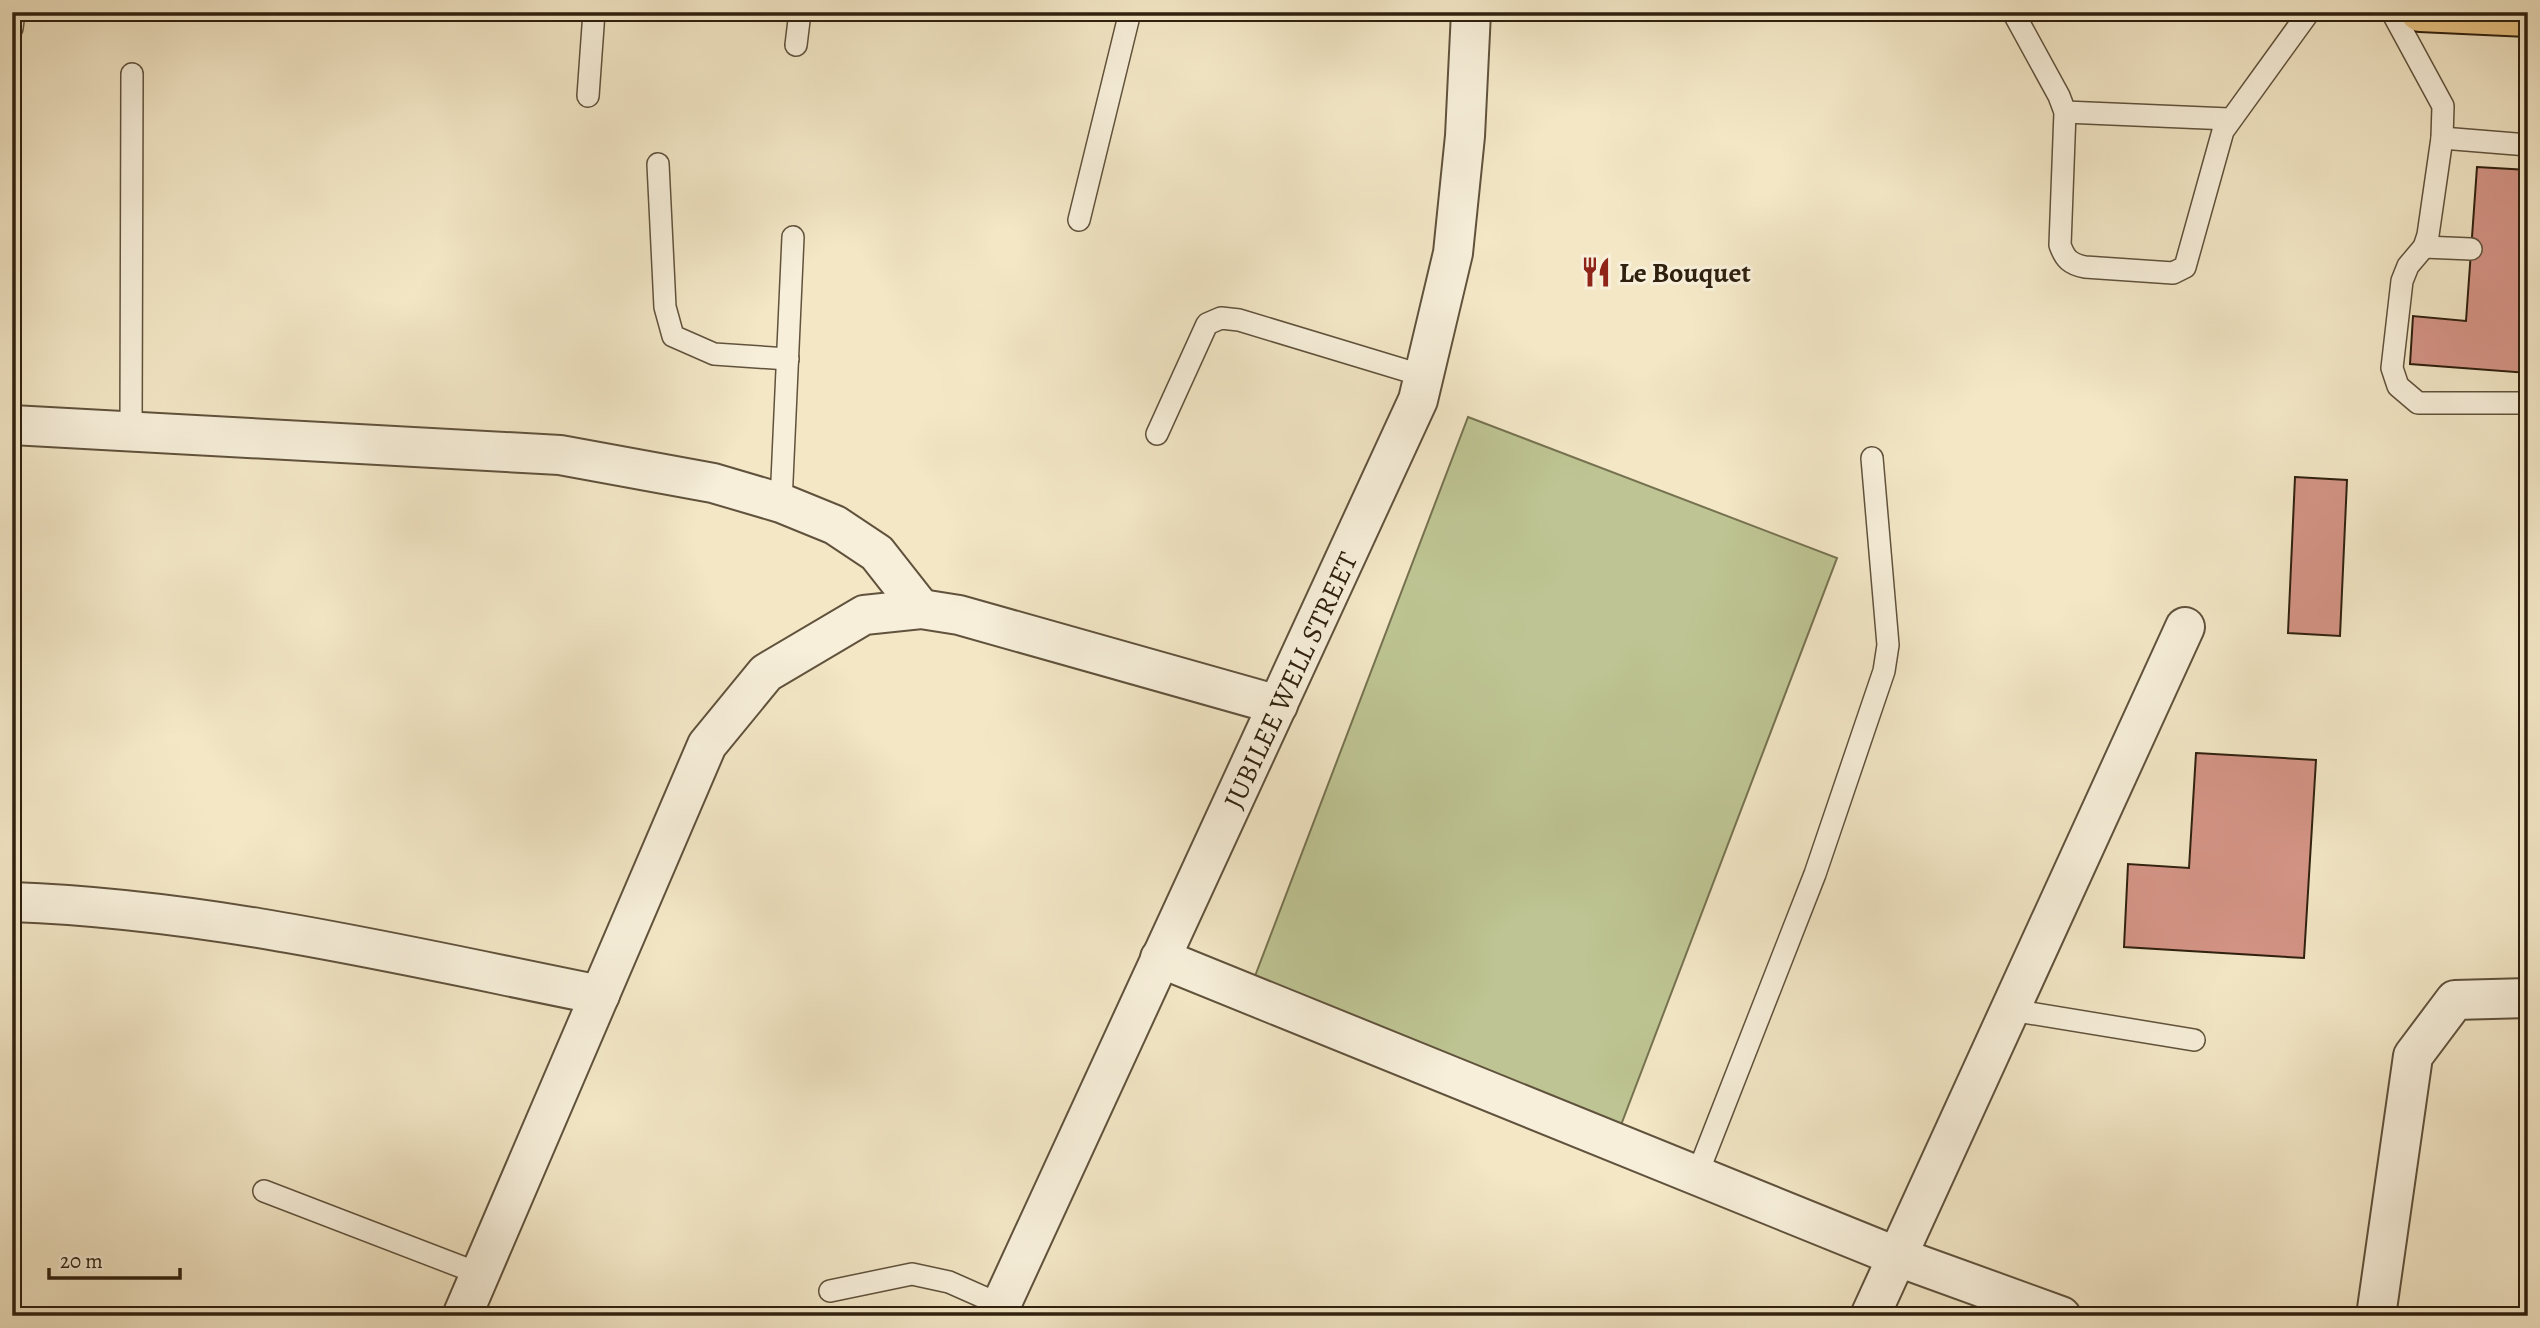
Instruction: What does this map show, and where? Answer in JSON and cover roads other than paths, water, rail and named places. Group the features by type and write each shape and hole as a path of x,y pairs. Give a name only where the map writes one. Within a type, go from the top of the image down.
{"main road":[{"path":"2420,12 2528,17"}],"street":[{"name":"JUBILEE WELL STREET","path":"999,1310 1418,400 1452,253 1465,136 1471,12"},
{"path":"12,425 560,455 713,483 781,503 835,525 877,553 921,609"},
{"path":"461,1316 707,745 766,673 864,615 921,609 959,615 1278,705"},
{"path":"1870,1316 2185,627"},
{"path":"12,902 89,905 250,925 600,995"},
{"path":"1160,958 1898,1257 2061,1316"},
{"path":"2376,1316 2413,1056 2455,1000 2528,998"}],"lane":[{"path":"12,28 14,12"},
{"path":"588,96 594,12"},
{"path":"796,45 800,12"},
{"path":"1079,220 1130,12"},
{"path":"2012,12 2065,112 2060,245 2064,257 2072,264 2085,267 2173,273 2185,267 2218,142 2229,119 2309,12"},
{"path":"2392,12 2443,106 2442,138 2424,247 2408,266 2402,281 2392,368 2398,386 2418,403 2528,403"},
{"path":"131,431 132,74"},
{"path":"2065,112 2229,119"},
{"path":"2442,138 2528,145"},
{"path":"658,164 665,307 673,336 714,354 788,359"},
{"path":"781,503 793,237"},
{"path":"2424,247 2471,249"},
{"path":"1157,435 1207,324 1221,318 1239,320 1424,376"},
{"path":"1696,1175 1815,874 1884,671 1888,645 1872,458"},
{"path":"2011,1010 2194,1040"},
{"path":"264,1191 480,1273"},
{"path":"830,1291 912,1274 948,1282 999,1310"}],"place":[{"name":"Le Bouquet","path":"1596,272"}]}
